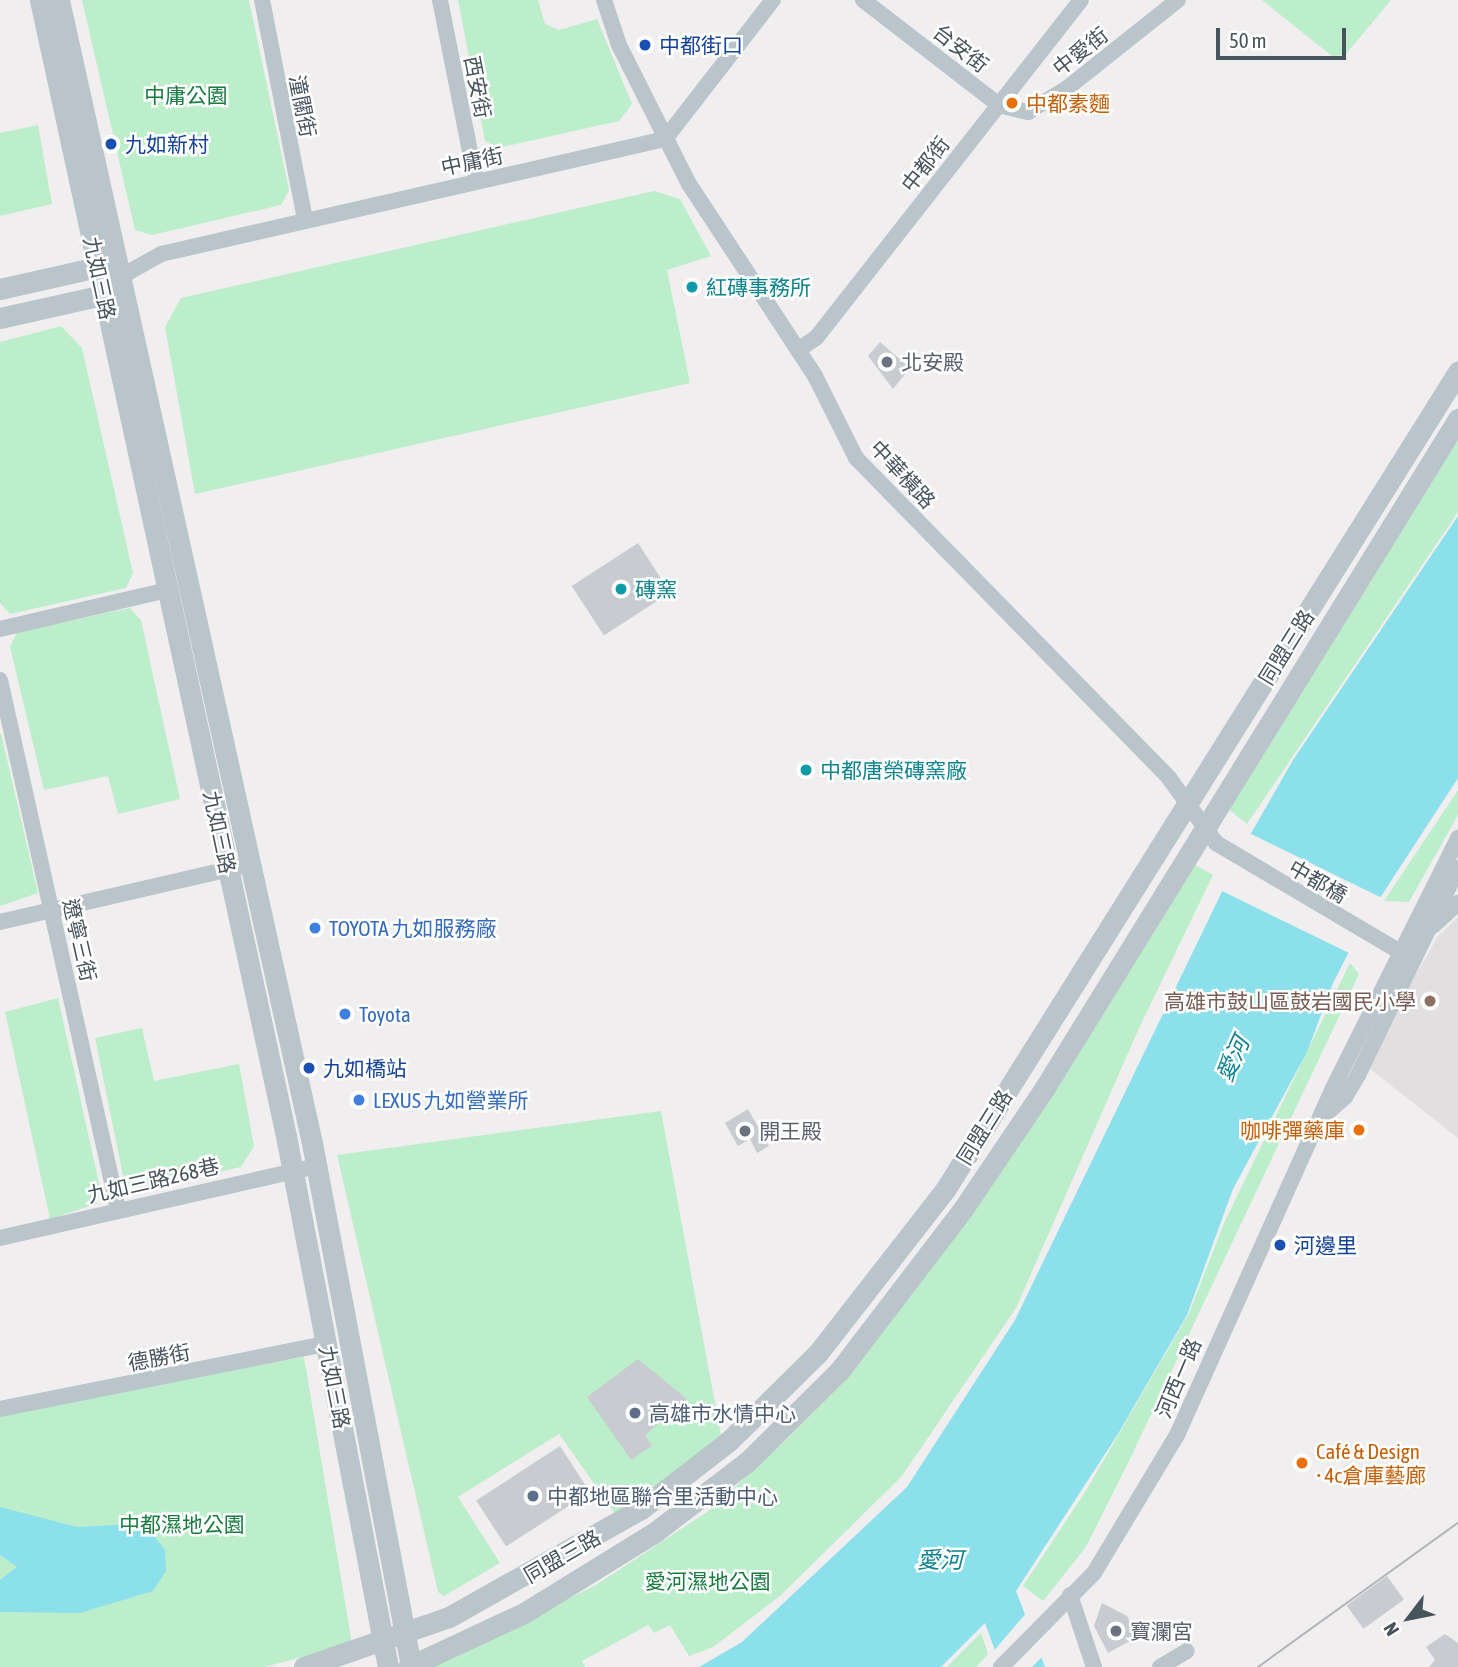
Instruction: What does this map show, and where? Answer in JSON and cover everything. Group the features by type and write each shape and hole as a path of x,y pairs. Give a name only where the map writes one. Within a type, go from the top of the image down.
{"street":[{"name":"九如三路","path":"40,0 292,1171 388,1667"},
{"name":"九如三路","path":"59,0 252,864 316,1166 410,1666"},
{"name":"潼關街","path":"262,0 305,219"},
{"name":"西安街","path":"440,0 476,181"},
{"name":"中華橫路","path":"604,0 665,139 718,235 798,350 856,458 1169,778 1216,843"},
{"path":"665,139 774,0"},
{"name":"台安街","path":"863,0 999,104"},
{"name":"中都街","path":"798,350 816,338 1081,0"},
{"name":"中愛街","path":"999,104 1037,109 1178,0"},
{"name":"中庸街","path":"122,276 161,254 665,139"},
{"path":"0,289 97,267 122,276 103,295 0,318"},
{"name":"同盟三路","path":"304,1667 406,1635 565,1556 641,1509 729,1441 818,1353 945,1190 1458,372"},
{"name":"同盟三路","path":"410,1666 461,1646 579,1581 747,1462 840,1370 961,1212 1044,1089 1203,827 1458,419"},
{"path":"0,629 167,590"},
{"name":"遼寧三街","path":"0,680 118,1209"},
{"name":"河西一路","path":"1001,1667 1094,1573 1121,1533 1178,1433 1319,1119 1458,838"},
{"name":"中都橋","path":"1216,843 1400,952"},
{"path":"0,922 252,864"},
{"name":"河西一路","path":"1319,1119 1345,1097 1358,1075 1458,868"},
{"path":"1426,932 1458,903"},
{"name":"九如三路268巷","path":"0,1238 316,1166"},
{"name":"德勝街","path":"0,1409 326,1344"},
{"path":"729,1441 747,1462"},
{"path":"565,1556 579,1581"},
{"path":"1070,1595 1094,1667"},
{"path":"1160,1667 1187,1651"}],"shaded area":[{"name":"高雄市鼓山區鼓岩國民小學","path":"1458,917 1458,1138 1365,1065 1438,936"}],"green space":[{"name":"中庸公園","path":"82,0 249,0 289,190 281,205 152,235 135,230"},
{"path":"458,0 538,0 545,24 559,30 597,19 632,104 619,121 498,148 485,141"},
{"path":"1262,0 1391,0 1345,55 1332,56"},
{"path":"38,125 52,204 0,216 0,133"},
{"path":"654,191 680,199 711,256 667,270 690,383 195,494 165,327 181,298"},
{"path":"61,326 82,348 133,573 126,588 10,614 0,603 0,342"},
{"path":"1458,441 1458,512 1247,824 1224,806"},
{"path":"130,608 141,620 180,799 118,814 108,776 44,790 10,647 17,632"},
{"path":"0,734 38,893 0,906"},
{"path":"1458,790 1458,815 1409,902 1384,901"},
{"name":"愛河濕地公園","path":"1190,862 1213,875 1140,1026 1016,1308 902,1476 780,1596 713,1647 689,1656 670,1625 654,1633 648,1625 582,1661 585,1667 430,1667 596,1585 710,1510 790,1436 853,1369 918,1286 1077,1048"},
{"path":"1350,963 1359,974 1130,1459 1086,1547 1043,1601 1023,1586 1087,1489 1189,1313 1225,1221"},
{"path":"58,998 101,1192 96,1204 50,1219 5,1012"},
{"path":"142,1028 154,1081 239,1064 254,1146 241,1167 141,1189 125,1186 95,1038"},
{"path":"661,1111 721,1436 617,1516 559,1434 458,1497 500,1563 444,1596 438,1592 337,1155"},
{"name":"中都濕地公園","path":"304,1357 352,1644 264,1667 0,1667 0,1410"},
{"path":"981,1633 988,1654 976,1667 947,1667"}],"water":[{"name":"愛河","path":"1458,516 1458,778 1365,921 1333,983 1307,1052 1233,1189 1187,1315 1118,1434 1016,1591 1045,1667 1001,1667 985,1623 941,1667 699,1667 742,1642 907,1487 1015,1320 1246,842 1293,760"},
{"path":"0,1507 77,1527 133,1524 151,1532 165,1550 166,1571 153,1591 80,1613 0,1612 0,1580 17,1567 0,1555"}],"pier":[{"path":"1247,832 1384,899 1356,956 1219,890"},
{"path":"1027,1612 1044,1655 1032,1667 997,1667 992,1653"}],"building":[{"name":"北安殿","path":"880,342 910,368 893,389 868,356"},
{"name":"磚窯","path":"638,543 670,592 604,636 572,586"},
{"name":"開王殿","path":"748,1109 769,1146 757,1153 750,1139 738,1146 725,1123"},
{"name":"高雄市水情中心","path":"638,1359 687,1399 645,1435 652,1446 631,1460 587,1397"},
{"name":"中都地區聯合里活動中心","path":"560,1446 590,1492 506,1547 476,1500"},
{"path":"1387,1576 1404,1599 1364,1629 1347,1605"},
{"name":"寶瀾宮","path":"1102,1603 1127,1616 1139,1636 1108,1653 1094,1626"},
{"path":"1445,1634 1458,1643 1458,1667 1429,1667 1435,1660 1426,1647"}],"tram line":[{"path":"1258,1667 1458,1523"}],"place":[{"name":"中都街口","path":"645,45"},
{"name":"中都素麵","path":"1012,103"},
{"name":"九如新村","path":"111,144"},
{"name":"紅磚事務所","path":"692,287"},
{"name":"北安殿","path":"887,362"},
{"name":"磚窯","path":"621,589"},
{"name":"中都唐榮磚窯廠","path":"806,770"},
{"name":"TOYOTA 九如服務廠","path":"315,928"},
{"name":"高雄市鼓山區鼓岩國民小學","path":"1430,1001"},
{"name":"Toyota","path":"345,1014"},
{"name":"九如橋站","path":"309,1068"},
{"name":"LEXUS 九如營業所","path":"359,1100"},
{"name":"咖啡彈藥庫","path":"1359,1130"},
{"name":"開王殿","path":"745,1131"},
{"name":"河邊里","path":"1280,1245"},
{"name":"高雄市水情中心","path":"635,1413"},
{"name":"Café & Design • 4c倉庫藝廊","path":"1302,1463"},
{"name":"中都地區聯合里活動中心","path":"533,1496"},
{"name":"寶瀾宮","path":"1116,1631"}]}
